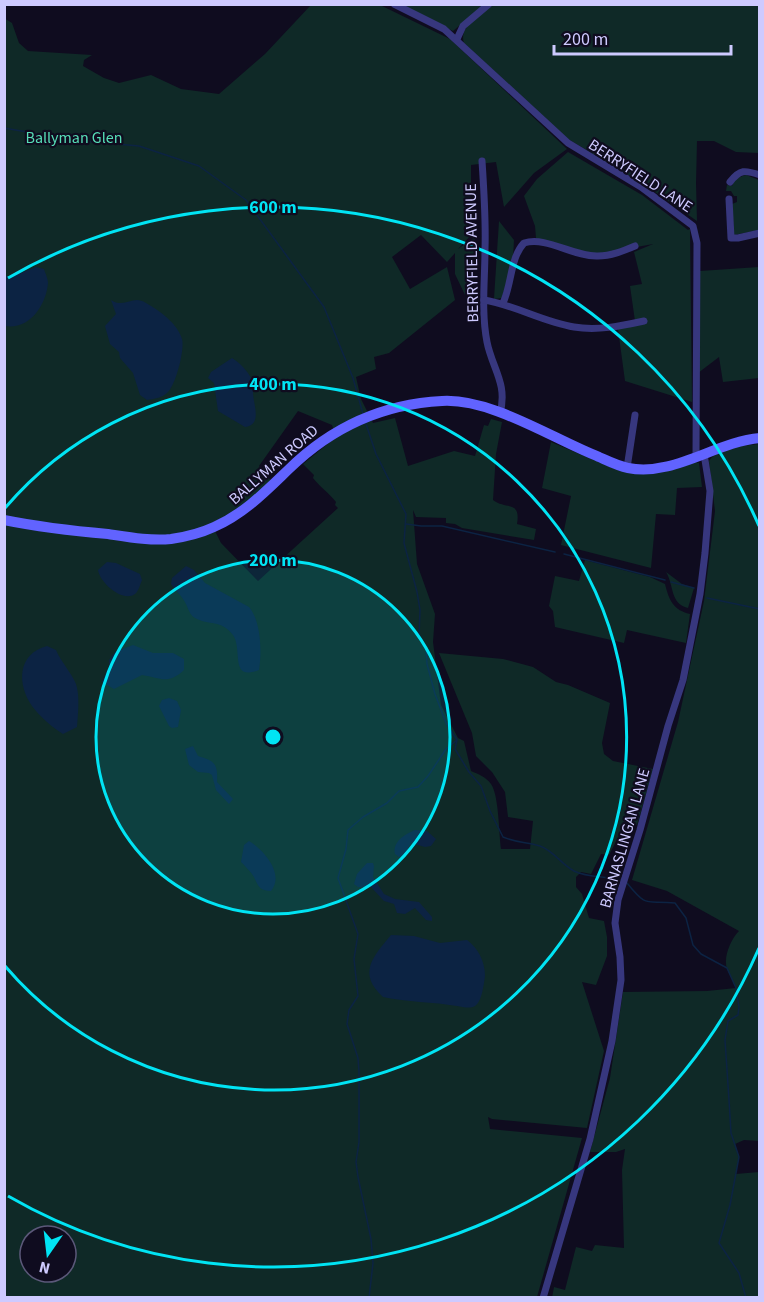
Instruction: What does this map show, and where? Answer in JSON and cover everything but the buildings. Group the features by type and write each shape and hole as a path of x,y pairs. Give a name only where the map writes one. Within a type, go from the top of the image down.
{"street":[{"name":"BERRYFIELD LANE","path":"394,4 444,29 568,143 641,187 693,226 696,243 700,456"},
{"path":"457,39 463,26 489,4"},
{"name":"BERRYFIELD AVENUE","path":"482,161 485,242 484,300 487,342 501,381 503,394 500,413"},
{"path":"730,182 737,173 747,171 759,175"},
{"path":"729,199 731,238 759,233"},
{"path":"503,303 508,293 516,255 524,243 537,240 572,252 598,256 616,253 635,246"},
{"path":"484,300 503,303 573,327 609,328 644,321"},
{"name":"BALLYMAN ROAD","path":"4,520 42,527 135,537 170,539 192,535 235,516 259,498 333,432 354,421 375,414 442,401 473,404 500,413 627,468 643,470 759,438"},
{"path":"627,468 635,415"},
{"name":"BARNASLINGAN LANE","path":"543,1298 590,1139 612,1041 621,980 615,922 618,900 647,809 668,726 683,680 700,594 710,491 700,456"}],"green space":[{"name":"Ballyman Glen","path":"311,5 380,5 450,39 567,149 534,173 504,207 496,162 471,165 471,235 458,249 475,237 474,296 465,295 455,274 455,253 447,262 421,235 392,257 410,289 447,267 455,300 389,353 374,357 376,369 356,377 361,399 373,423 395,418 408,466 454,451 475,456 484,425 488,426 491,419 502,422 496,454 493,500 515,508 518,516 517,524 536,529 534,540 462,528 446,523 446,518 416,517 413,510 417,564 435,614 433,642 441,705 458,738 464,741 471,771 487,779 494,789 501,849 530,849 533,821 508,817 505,792 492,772 476,756 472,733 439,653 503,659 533,667 556,682 610,703 602,743 604,754 613,761 653,769 637,825 625,824 609,855 601,854 591,874 581,872 576,877 576,887 582,894 589,918 604,921 607,937 607,956 596,985 582,982 604,1051 587,1128 488,1117 490,1129 582,1138 537,1297 5,1297 4,18 12,23 19,43 28,51 92,55 84,60 83,66 104,78 119,83 151,75 181,89 219,94 265,54","holes":["298,411 332,425 336,437 303,464 336,502 335,505 338,508 258,581 221,543 214,529 272,482 259,466"]},
{"path":"397,5 484,5 453,31"},
{"path":"493,5 759,5 759,153 736,152 714,141 697,141 697,221 642,183 568,139 464,43 464,31 477,16"},
{"path":"568,152 642,195 688,230 690,229 692,402 625,381 618,329 635,321 630,286 642,284 634,252 653,244 599,254 553,246 536,238 535,226 524,196 537,179"},
{"path":"746,175 759,180 759,230 734,235 732,204 737,202 737,196 734,196 731,191 726,191 727,185 732,186 737,179"},
{"path":"499,221 514,240 513,258 502,298 494,299"},
{"path":"759,267 759,378 723,382 719,357 698,373 700,271"},
{"path":"551,442 615,469 699,463 702,487 677,488 675,515 656,514 651,568 561,545 571,496 542,488"},
{"path":"759,444 760,1141 744,1140 735,1144 739,1157 736,1174 759,1172 759,1297 552,1298 554,1287 565,1290 576,1247 592,1251 595,1245 624,1248 622,1170 625,1149 616,1152 590,1152 610,1078 623,992 707,991 736,988 727,969 726,959 731,943 739,931 667,891 632,880 678,722 704,601 715,511 709,461 713,456 725,450"},
{"path":"585,560 650,577 665,584 673,604 679,610 690,614 686,643 627,630 624,643 555,627 553,611 549,606 555,576 579,581"},
{"path":"666,572 682,584 694,588 688,608 678,603"}],"water":[{"path":"36,267 44,269 48,281 47,292 40,308 35,315 22,324 5,326 5,276 13,276"},
{"path":"111,300 119,303 142,301 157,309 180,333 183,344 179,366 171,388 163,396 147,400 140,395 133,373 120,358 119,352 110,344 105,326 116,314"},
{"path":"232,358 246,370 253,384 256,414 254,423 250,426 245,427 218,411 214,383 208,378 211,372"},
{"path":"107,562 116,563 140,574 142,580 135,594 124,596 107,586 98,570"},
{"path":"186,566 194,570 205,583 249,607 256,620 260,637 259,670 250,673 240,668 236,641 228,630 195,618 191,614 185,601 171,584 172,578"},
{"path":"133,645 153,653 173,653 184,659 184,670 169,679 142,675 114,689 102,682 109,666 109,660 115,652"},
{"path":"47,646 56,650 77,689 77,727 63,734 32,706 22,679 25,663 30,656"},
{"path":"169,698 177,701 181,710 178,727 169,726 159,706 162,700"},
{"path":"193,746 198,756 212,762 216,767 217,782 233,799 229,804 216,790 212,775 198,772 189,765 185,749"},
{"path":"415,830 427,831 436,839 431,846 425,847 411,843 405,854 399,857 395,854 397,842"},
{"path":"249,841 261,850 271,863 276,877 271,891 260,887 241,862 244,845"},
{"path":"367,863 373,863 373,877 384,894 395,899 419,902 432,917 432,921 426,920 415,908 405,914 397,913 394,904 384,901 371,887 358,887 354,884 357,874"},
{"path":"391,935 414,936 440,943 467,940 480,955 485,970 482,992 477,1004 466,1008 383,997 375,988 369,973 374,958"}],"waterway":[{"path":"4,128 73,140 139,146 199,166 246,200 324,307 353,378 363,414"},
{"path":"366,424 376,454 406,514 404,543 420,610 419,635 426,647 427,664 435,694 446,723 457,740 455,749 481,786 503,837 545,848 569,868 579,873 620,880"},
{"path":"406,524 442,526 555,552"},
{"path":"564,554 665,580"},
{"path":"671,582 694,588"},
{"path":"707,598 760,609"},
{"path":"369,1298 373,1263 371,1239 356,1162 359,1142 358,1058 347,1024 349,1010 358,996 354,959 358,934 338,878 346,849 348,830 363,817 387,803 399,791 418,787 446,749 457,740"},
{"path":"627,883 639,897 648,902 675,903 686,918 693,945 701,954 727,968 736,988 738,1015 728,1021 725,1040 731,1133 739,1157 730,1205 719,1243 739,1273 746,1298"}]}
